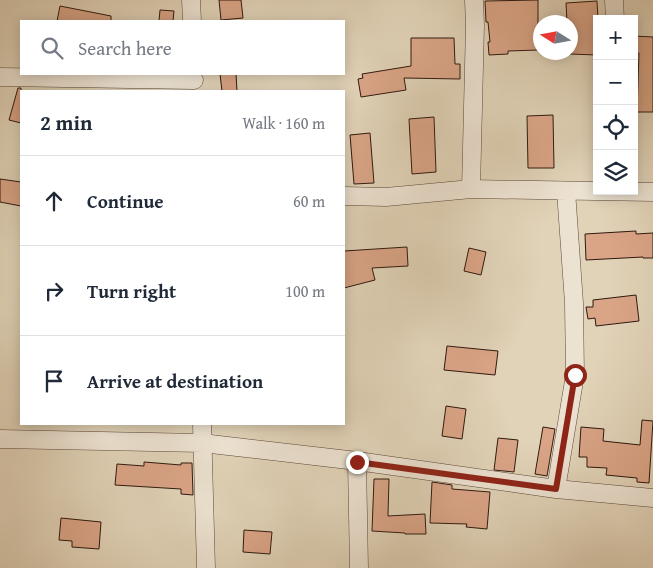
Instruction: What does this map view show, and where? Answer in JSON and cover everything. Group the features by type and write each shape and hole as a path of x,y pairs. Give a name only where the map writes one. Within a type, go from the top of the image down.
{"street":[{"path":"191,0 192,20"},
{"path":"471,189 474,0"},
{"path":"614,0 615,15"},
{"path":"0,77 194,82"},
{"path":"345,196 386,198 471,189 593,191"},
{"path":"556,489 575,375 574,303 566,191"},
{"path":"638,192 653,192"},
{"path":"202,425 206,568"},
{"path":"0,440 202,443 556,489 653,498"},
{"path":"357,462 359,568"}],"building":[{"path":"219,0 241,0 243,18 221,20"},
{"path":"538,0 538,15 533,15 533,50 508,51 508,54 489,55 488,42 490,42 488,22 486,22 485,1"},
{"path":"597,1 598,15 593,15 593,55 578,54 578,15 567,15 566,3"},
{"path":"60,6 111,16 111,20 57,20"},
{"path":"160,10 174,11 173,20 159,20"},
{"path":"638,36 653,37 653,112 638,112"},
{"path":"411,38 454,38 455,64 460,64 460,79 404,78 406,90 361,97 358,79 363,78 362,74 411,66"},
{"path":"220,75 236,75 237,90 222,90"},
{"path":"18,88 21,88 20,123 9,120"},
{"path":"553,115 554,168 528,168 527,116"},
{"path":"434,117 436,172 412,174 409,119"},
{"path":"370,133 374,183 354,184 350,135"},
{"path":"0,179 20,182 20,206 0,202"},
{"path":"636,231 636,234 653,233 653,258 586,260 585,234"},
{"path":"407,247 408,266 372,268 375,280 345,288 345,251"},
{"path":"469,248 486,252 481,275 464,271"},
{"path":"636,295 639,321 596,326 595,318 588,319 586,307 593,307 593,300"},
{"path":"447,346 498,351 495,375 444,370"},
{"path":"446,406 466,409 462,439 442,436"},
{"path":"642,420 653,421 649,483 637,482 637,478 606,475 607,468 587,467 587,457 579,457 581,427 604,429 603,441 640,445"},
{"path":"543,427 555,429 547,476 535,474"},
{"path":"498,438 518,440 514,472 494,470"},
{"path":"144,462 181,465 181,463 192,463 193,495 181,494 181,489 115,485 117,464 144,466"},
{"path":"374,479 389,479 388,516 425,514 426,534 372,531"},
{"path":"432,482 452,485 452,489 490,492 487,529 466,527 467,524 430,523"},
{"path":"61,518 101,522 99,549 72,547 72,541 59,540"},
{"path":"244,530 272,532 270,554 243,552"}],"route":[{"path":"357,462 556,489 575,375"}]}
